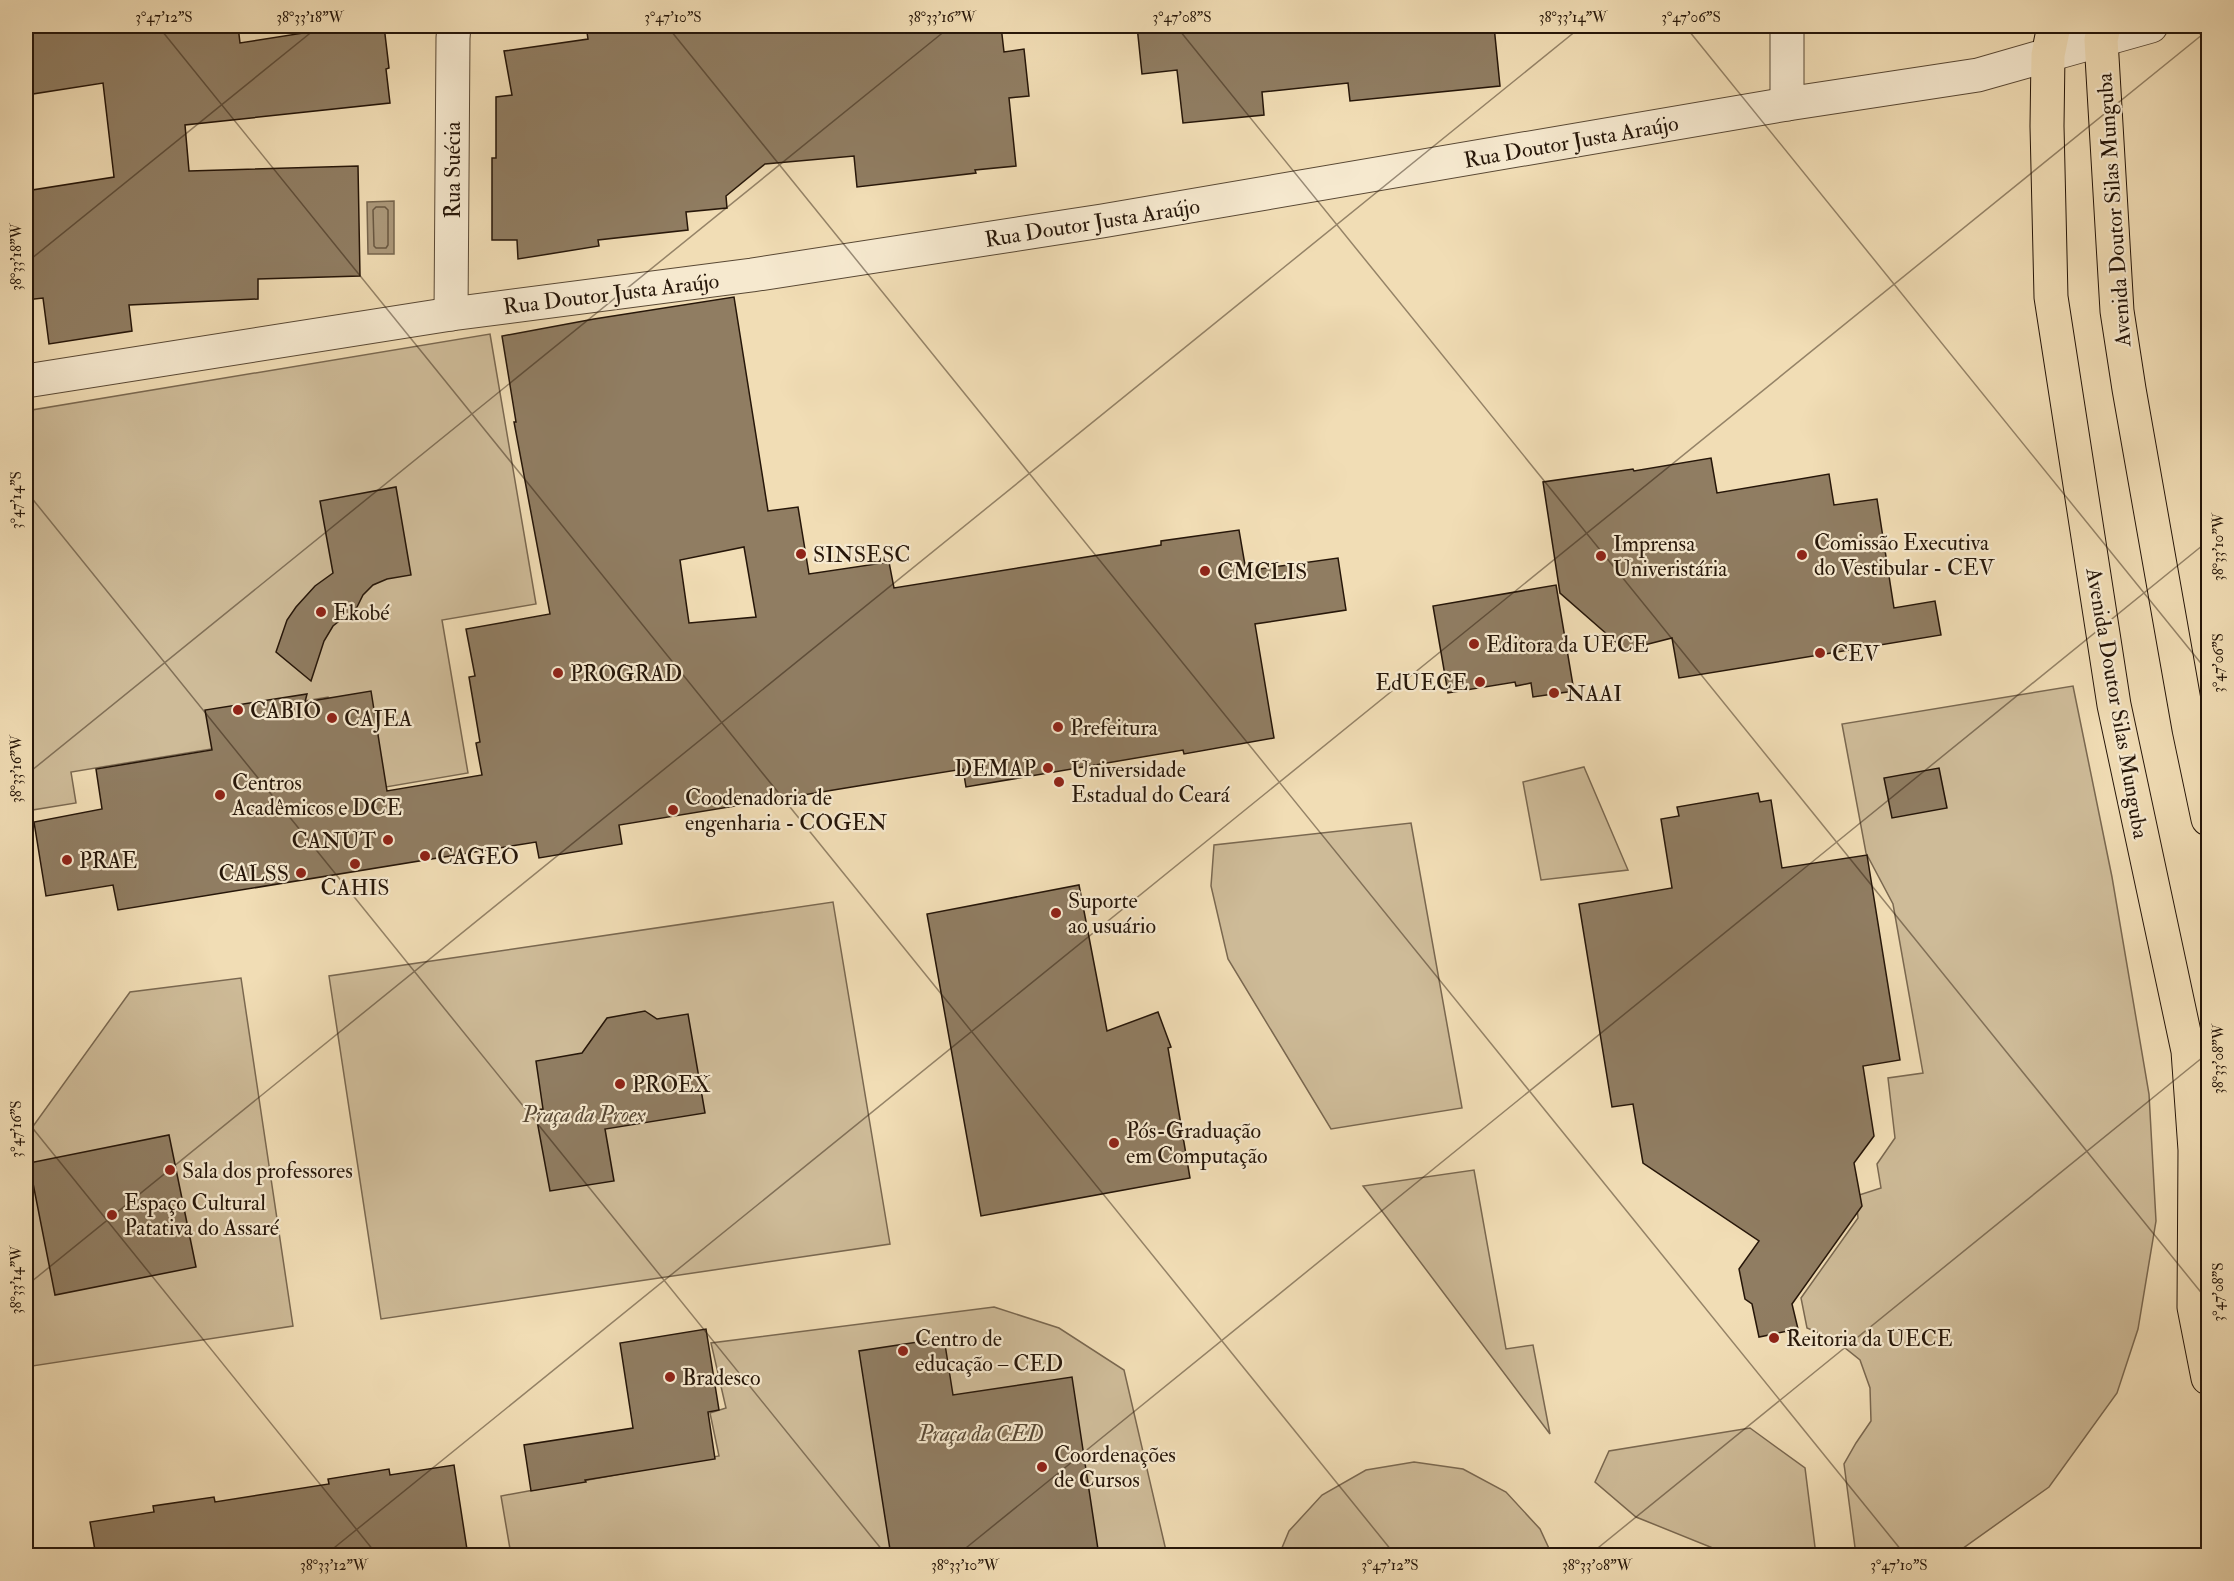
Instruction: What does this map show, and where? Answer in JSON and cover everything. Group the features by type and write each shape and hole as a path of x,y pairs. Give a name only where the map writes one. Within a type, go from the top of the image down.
{"main road":[{"name":"Avenida Doutor Silas Munguba","path":"2103,33 2117,311 2189,729 2208,819"},
{"name":"Avenida Doutor Silas Munguba","path":"2051,40 2047,126 2051,297 2114,705 2188,1051 2195,1150 2194,1307 2204,1332 2208,1378"}],"street":[{"name":"Rua Suécia","path":"451,314 454,26"},
{"path":"1787,26 1787,104"},
{"name":"Rua Doutor Justa Araújo","path":"26,381 451,314 752,275 1102,221 1787,104 1978,75 2051,40 2151,26"}],"green space":[{"path":"490,334 536,604 442,620 468,773 345,794 328,697 237,712 242,744 71,772 76,803 26,811 26,411"},
{"path":"2073,686 2112,877 2149,1094 2156,1221 2138,1329 2117,1393 2049,1487 1959,1551 1946,1556 1856,1555 1844,1464 1871,1421 1870,1388 1860,1360 1835,1340 1807,1328 1801,1298 1858,1218 1856,1196 1881,1188 1877,1164 1895,1138 1888,1078 1923,1073 1893,904 1866,853 1842,724"},
{"path":"1584,767 1628,870 1541,880 1523,782"},
{"path":"1411,823 1462,1108 1331,1129 1228,959 1211,886 1214,845"},
{"name":"Praça da Proex","path":"833,902 890,1244 381,1319 329,976"},
{"path":"241,978 293,1326 26,1367 26,1136 130,992"},
{"path":"1474,1170 1506,1349 1533,1345 1550,1434 1363,1186"},
{"name":"Praça da CED","path":"994,1307 1059,1328 1124,1370 1167,1555 511,1555 501,1496 719,1456 710,1413 726,1408 711,1343"},
{"path":"1750,1428 1805,1468 1816,1555 1730,1555 1636,1517 1595,1482 1609,1451"},
{"path":"1414,1462 1463,1469 1506,1492 1540,1529 1552,1555 1279,1555 1289,1531 1322,1495 1366,1470"}],"water":[{"path":"394,201 394,254 368,254 367,202"}],"building":[{"path":"26,26 238,26 240,43 329,29 328,26 384,26 390,103 185,125 189,171 358,166 360,276 258,279 258,299 129,305 132,331 49,344 43,298 26,300 26,191 114,177 103,83 26,95"},
{"path":"586,26 1001,26 1004,52 1024,49 1029,96 1009,98 1016,166 857,187 854,156 765,164 726,196 727,208 686,212 688,230 598,240 599,246 518,259 517,240 492,240 492,158 496,158 496,97 512,95 504,51 588,39"},
{"path":"1137,26 1494,26 1500,86 1350,101 1348,83 1262,92 1264,115 1183,123 1177,70 1142,74"},
{"path":"734,297 768,511 798,507 809,574 889,562 894,588 1161,545 1161,541 1239,530 1246,571 1338,558 1346,610 1255,624 1274,738 1184,754 1183,750 966,787 963,769 619,825 622,844 539,858 536,842 118,910 113,885 46,896 34,822 102,809 96,769 212,750 205,710 307,694 305,702 371,691 387,791 482,775 476,743 480,742 469,677 475,676 466,629 550,614 514,422 516,422 502,336","holes":["744,547 756,617 689,623 680,560"]},
{"path":"1711,458 1717,493 1829,474 1834,505 1877,499 1894,608 1935,601 1941,635 1679,678 1672,638 1625,650 1560,593 1543,482 1633,469 1634,471"},
{"path":"396,487 411,575 387,579 373,585 363,595 357,607 333,626 324,641 311,681 276,652 287,620 296,607 315,586 333,573 320,501"},
{"path":"1556,585 1574,691 1533,697 1531,683 1516,686 1515,682 1448,693 1433,606"},
{"path":"1939,768 1947,808 1892,818 1884,778"},
{"name":"Reitoria da UECE","path":"1758,793 1760,802 1771,800 1782,868 1867,855 1900,1060 1863,1066 1874,1136 1854,1163 1862,1206 1792,1304 1798,1329 1759,1337 1752,1304 1745,1299 1739,1269 1759,1241 1643,1163 1633,1104 1612,1107 1579,904 1672,888 1661,819 1679,816 1677,807"},
{"path":"1079,885 1107,1031 1158,1012 1171,1047 1168,1048 1190,1178 981,1216 927,914"},
{"name":"PROEX","path":"645,1011 657,1019 688,1014 705,1113 605,1129 614,1181 550,1191 535,1110 543,1109 536,1061 582,1053 607,1018"},
{"name":"Espaço Cultural Patativa do Assaré","path":"169,1135 196,1267 55,1295 29,1163"},
{"path":"706,1329 719,1410 708,1412 715,1459 531,1491 524,1445 633,1428 620,1343"},
{"path":"944,1338 953,1395 1072,1377 1099,1556 891,1556 859,1351"},
{"path":"454,1465 468,1556 96,1556 90,1522 154,1512 153,1506 214,1497 215,1502 329,1484 328,1479 389,1469 390,1475"}],"place":[{"name":"SINSESC","path":"801,554"},
{"name":"Comissão Executiva do Vestibular - CEV","path":"1802,555"},
{"name":"Imprensa Univeristária","path":"1601,556"},
{"name":"CMCLIS","path":"1205,571"},
{"name":"Ekobé","path":"321,612"},
{"name":"Editora da UECE","path":"1474,644"},
{"name":"CEV","path":"1820,653"},
{"name":"PROGRAD","path":"558,673"},
{"name":"EdUECE","path":"1480,682"},
{"name":"NAAI","path":"1554,693"},
{"name":"CABIO","path":"238,710"},
{"name":"CAJEA","path":"332,718"},
{"name":"Prefeitura","path":"1058,727"},
{"name":"DEMAP","path":"1048,768"},
{"name":"Universidade Estadual do Ceará","path":"1059,782"},
{"name":"Centros Acadêmicos e DCE","path":"220,795"},
{"name":"Coodenadoria de engenharia - COGEN","path":"673,810"},
{"name":"CANUT","path":"388,840"},
{"name":"CAGEO","path":"425,856"},
{"name":"PRAE","path":"67,860"},
{"name":"CAHIS","path":"355,864"},
{"name":"CALSS","path":"301,873"},
{"name":"Suporte ao usuário","path":"1056,913"},
{"name":"PROEX","path":"620,1084"},
{"name":"Pós-Graduação em Computação","path":"1114,1143"},
{"name":"Sala dos professores","path":"170,1170"},
{"name":"Espaço Cultural Patativa do Assaré","path":"112,1215"},
{"name":"Reitoria da UECE","path":"1774,1338"},
{"name":"Centro de educação – CED","path":"903,1351"},
{"name":"Bradesco","path":"670,1377"},
{"name":"Coordenações de Cursos","path":"1042,1467"}]}
